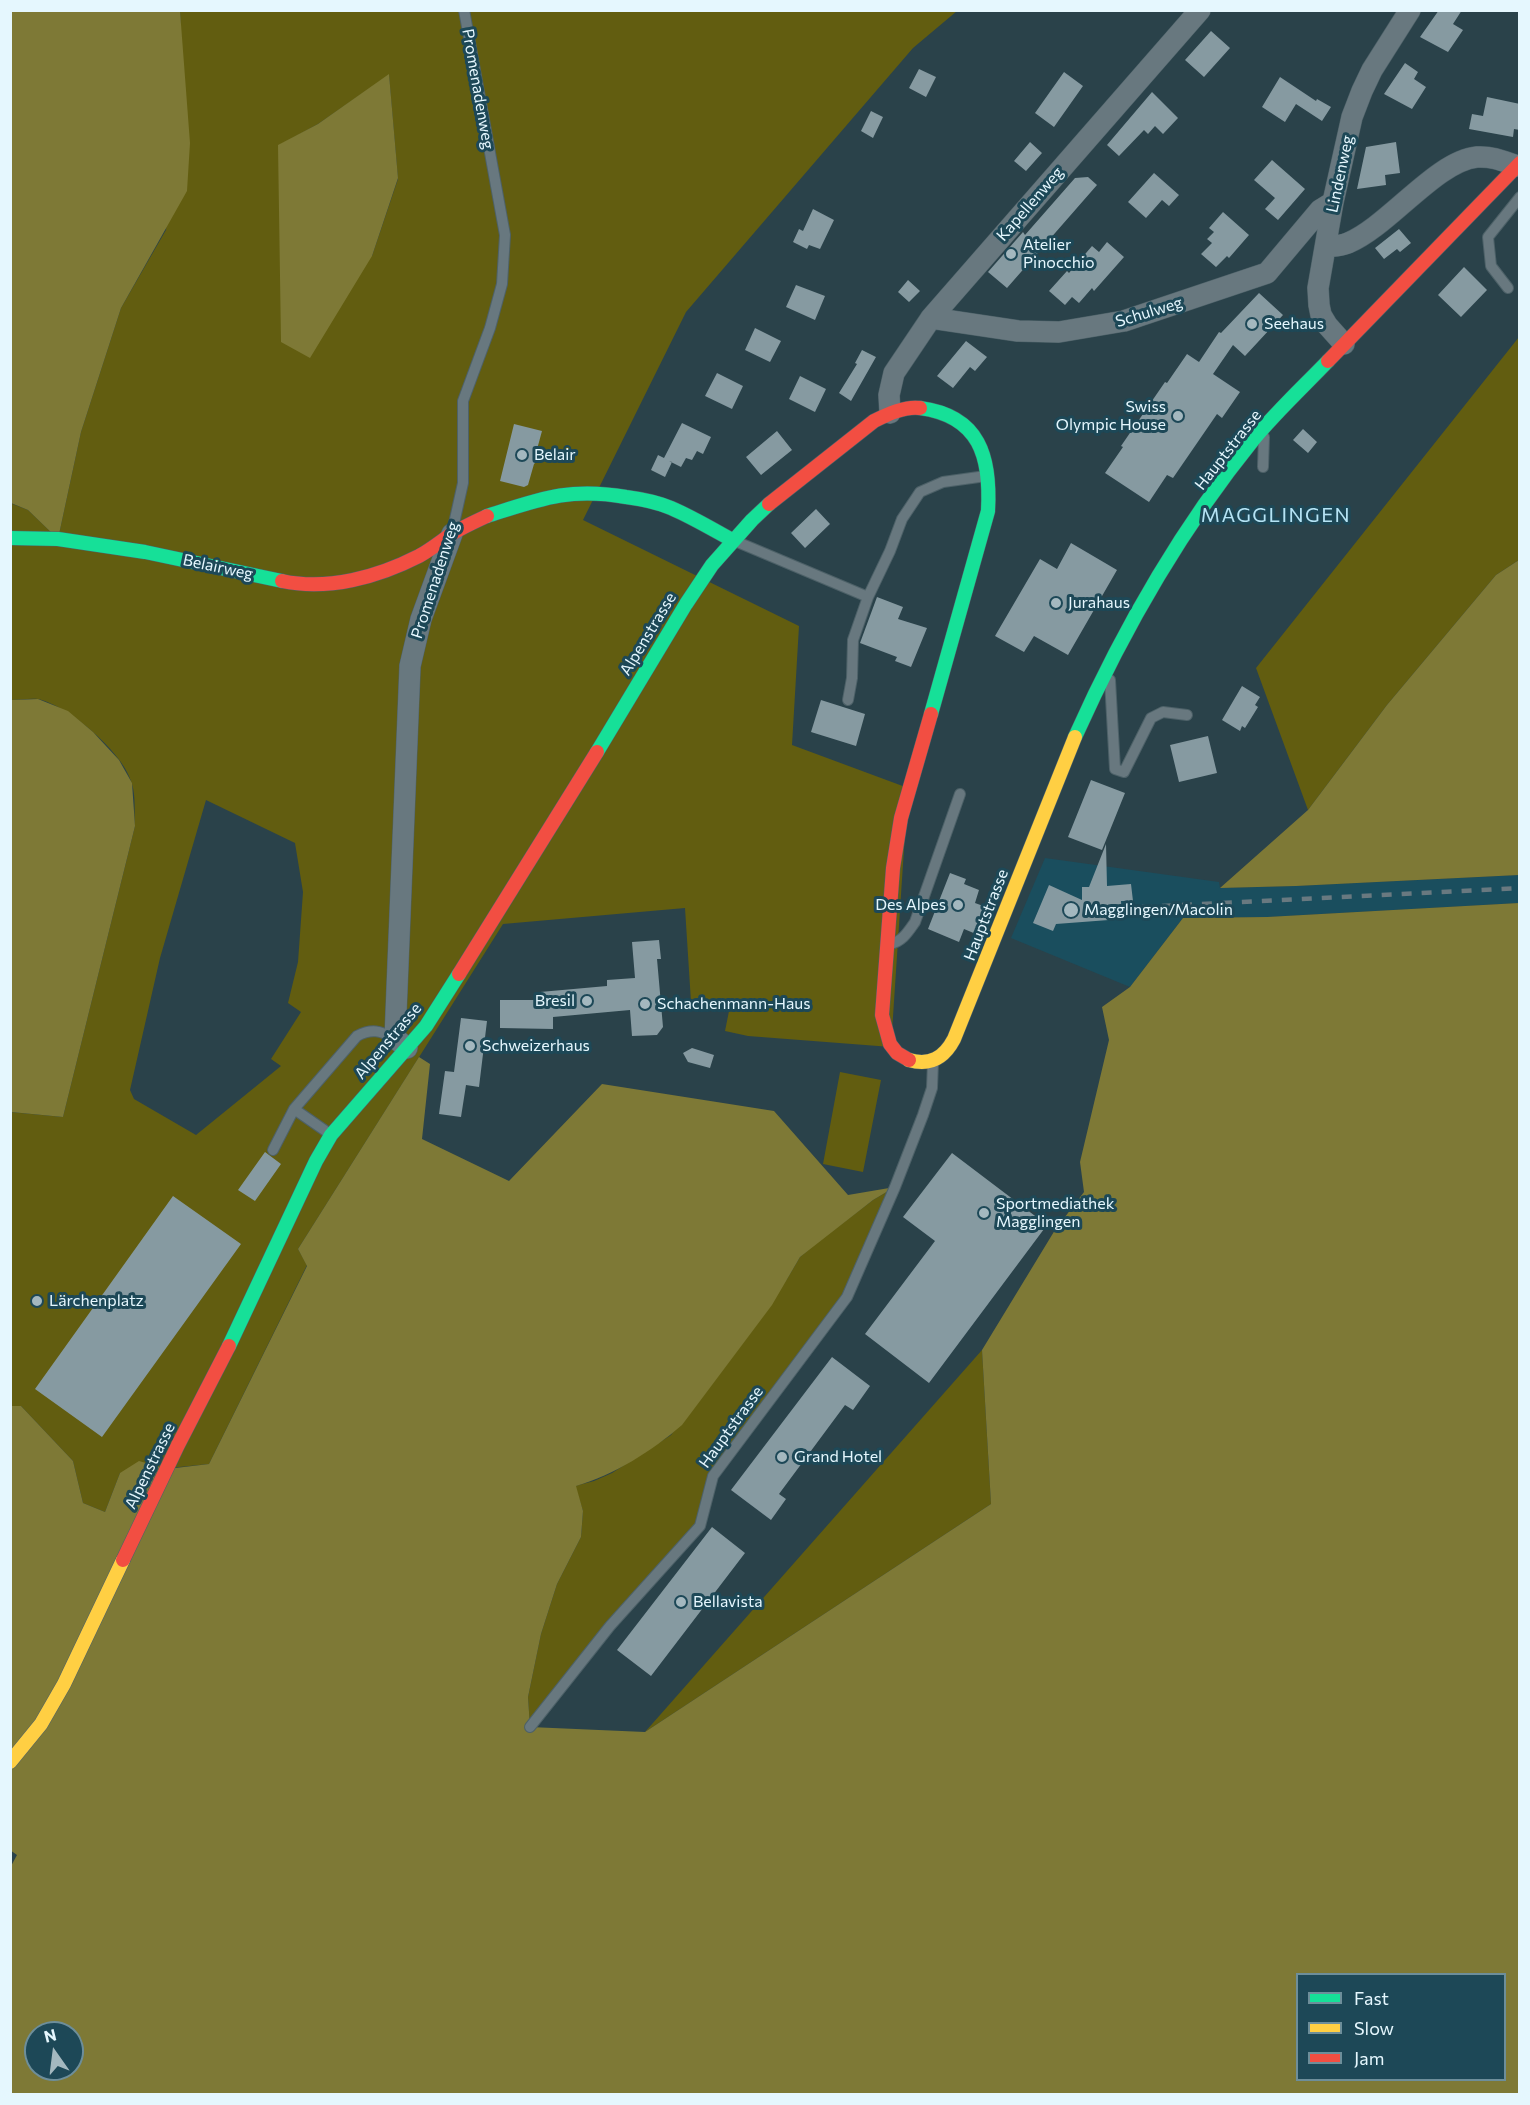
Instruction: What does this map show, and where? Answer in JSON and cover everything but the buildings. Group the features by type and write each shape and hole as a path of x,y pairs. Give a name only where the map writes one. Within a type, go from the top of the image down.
{"street":[{"name":"Kapellenweg","path":"890,413 889,395 894,373 931,318 1200,10"},
{"name":"Lindenweg","path":"1344,344 1327,325 1321,315 1319,305 1318,288 1333,202 1352,117 1362,91 1372,69 1410,10"},
{"path":"1326,247 1346,244 1364,235 1450,166 1475,157 1497,158 1518,165"},
{"name":"Hauptstrasse","path":"933,1062 943,1055 960,1026 1079,731 1109,665 1159,576 1209,500 1264,428 1518,165"},
{"name":"Schulweg","path":"931,318 1018,331 1059,332 1124,321 1267,273 1320,210 1333,202"},
{"path":"890,413 914,407 935,410 954,417 967,427 980,445 989,476 990,494 983,529 901,818 893,868 882,1015 885,1033 891,1047 900,1056 912,1061 933,1062"},
{"name":"Alpenstrasse","path":"10,1762 41,1724 64,1684 178,1445 213,1380 316,1161 331,1135 401,1043 426,1026 712,565 732,540 780,494 874,421 890,413"},
{"name":"Belairweg","path":"10,538 58,539 145,552 296,584 341,582 382,573 421,555 452,534 485,517 542,498 568,493 603,493 669,507 732,540"},
{"name":"Promenadenweg","path":"401,1043 410,666 421,619 452,534"},
{"path":"421,555 439,570"}],"lane":[{"name":"Promenadenweg","path":"452,534 463,483 463,401 490,328 502,284 505,235 464,10"},
{"path":"1508,288 1491,266 1488,237 1520,197"},
{"path":"1263,467 1264,428"},
{"path":"848,700 852,678 853,640 868,597 902,519 920,492 943,482 989,476"},
{"path":"732,540 868,597"},
{"path":"1109,665 1115,769 1124,772 1151,718 1163,712 1187,715"},
{"path":"887,944 897,943 915,922 960,794"},
{"path":"273,1150 294,1109 357,1036 367,1030 378,1030 401,1043"},
{"name":"Hauptstrasse","path":"530,1727 610,1626 700,1526 713,1476 847,1297 895,1187 932,1088 933,1062"},
{"path":"294,1109 331,1135"}],"shaded area":[{"path":"10,11 180,11 190,143 187,191 121,308 81,432 58,539 28,510 11,503"},
{"path":"180,11 957,11 913,48 686,312 583,520 799,626 792,745 908,788 891,1047 748,1036 725,1031 731,1001 691,1002 685,908 503,924 298,1249 307,1265 209,1464 120,1473 105,1512 83,1503 73,1461 21,1406 11,1406 10,1112 63,1117 135,826 134,794 127,772 119,759 80,721 51,703 38,699 11,700 10,503 28,510 58,539 81,432 121,308 166,230 182,55","holes":["389,75 398,179 372,256 278,146 318,124","206,800 295,843 303,892 298,962 288,1003 301,1012 271,1059 281,1066 196,1135 134,1099 130,1090 160,958"]},
{"path":"389,74 398,178 372,256 310,358 281,342 278,145 318,124"},
{"path":"1519,337 1519,560 1496,575 1387,705 1308,810 1256,668"},
{"path":"1519,560 1519,875 1220,888 1308,810 1387,705 1496,575"},
{"path":"38,699 68,711 93,732 119,760 132,783 135,826 63,1117 11,1112 11,700"},
{"path":"1045,858 1219,882 1220,888 1519,875 1519,903 1267,917 1183,918 1130,987 1011,938"},
{"path":"1519,903 1519,2094 11,2094 10,1868 17,1855 10,1850 11,1406 21,1406 73,1461 83,1503 105,1512 120,1473 139,1461 167,1469 209,1464 307,1266 298,1249 419,1057 430,1064 422,1139 509,1181 602,1084 774,1111 848,1195 895,1187 873,1200 800,1257 772,1305 682,1425 632,1461 576,1486 583,1511 581,1537 557,1584 541,1634 528,1697 530,1727 645,1732 991,1504 982,1350 1055,1230 1084,1192 1080,1162 1109,1040 1102,1007 1130,987 1183,918 1267,917"},
{"path":"840,1072 881,1080 863,1172 823,1164"},
{"path":"895,1187 857,1277 713,1476 700,1526 530,1727 528,1697 541,1634 557,1584 581,1537 583,1511 575,1486 612,1473 671,1435 787,1279 800,1257 873,1200"},
{"path":"982,1350 991,1504 645,1732"}],"railway":[{"path":"1122,908 1520,888"}],"traffic: fast":[{"path":"1075,737 1112,659 1154,583 1201,510 1226,474 1262,430 1328,361"},
{"path":"920,408 956,420 969,430 978,442 984,457 988,491 988,511 931,714"},
{"path":"487,516 555,496 606,494 666,506 732,540"},
{"path":"597,752 712,565 769,504"},
{"path":"10,538 58,539 145,552 282,581"},
{"path":"229,1346 316,1161 331,1135 426,1026 459,974"}],"traffic: slow":[{"path":"909,1060 923,1062 936,1059 946,1051 954,1039 1075,737"},
{"path":"10,1762 41,1724 64,1684 123,1560"}],"traffic: jam":[{"path":"1328,361 1520,163"},
{"path":"769,504 874,421 903,409 920,408"},
{"path":"282,581 299,584 335,583 370,576 419,556 454,532 487,516"},
{"path":"909,1060 897,1053 890,1044 882,1015 893,868 901,818 931,714"},
{"path":"459,974 597,752"},
{"path":"123,1560 229,1346"}],"place":[{"name":"Atelier Pinocchio","path":"1011,254"},
{"name":"Seehaus","path":"1252,324"},
{"name":"Swiss Olympic House","path":"1178,416"},
{"name":"Belair","path":"522,455"},
{"name":"Jurahaus","path":"1056,603"},
{"name":"Des Alpes","path":"958,905"},
{"name":"Magglingen/Macolin","path":"1071,910"},
{"name":"Bresil","path":"587,1001"},
{"name":"Schachenmann-Haus","path":"645,1004"},
{"name":"Schweizerhaus","path":"470,1046"},
{"name":"Sportmediathek Magglingen","path":"984,1213"},
{"name":"Lärchenplatz","path":"37,1301"},
{"name":"Grand Hotel","path":"782,1457"},
{"name":"Bellavista","path":"681,1602"}],"district":[{"name":"MAGGLINGEN","path":"1276,515"}]}
